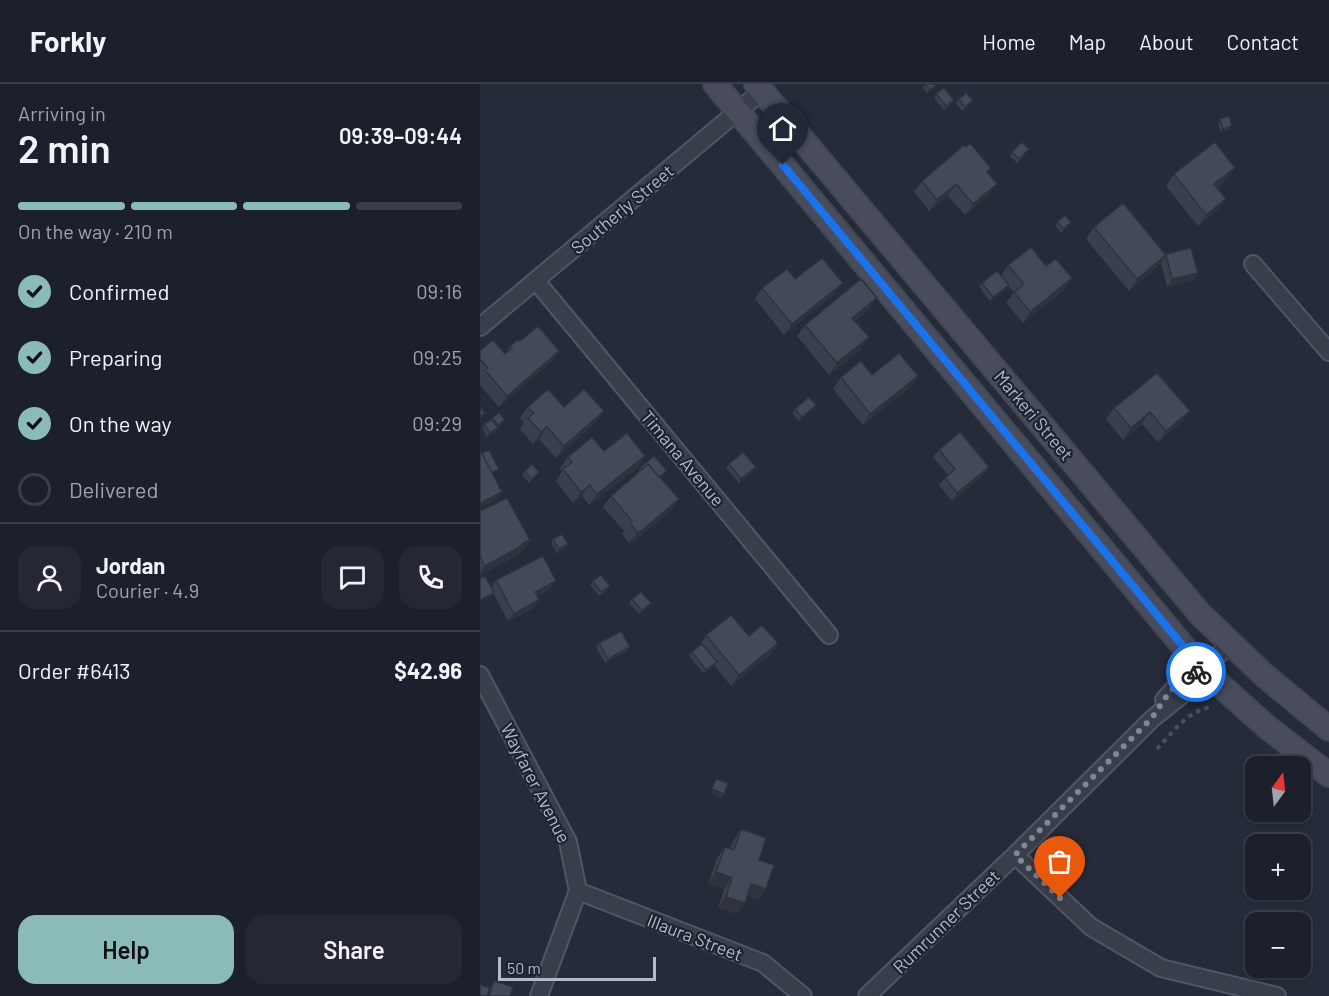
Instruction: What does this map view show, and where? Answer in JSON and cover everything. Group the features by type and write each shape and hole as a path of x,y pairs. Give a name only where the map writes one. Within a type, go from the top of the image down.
{"main road":[{"name":"Markeri Street","path":"716,84 1202,669 1268,727 1329,775"},
{"name":"Markeri Street","path":"759,88 1200,614 1265,676 1329,729"}],"street":[{"name":"Southerly Street","path":"480,327 738,111 759,88"},
{"path":"1253,264 1329,352"},
{"name":"Timana Avenue","path":"536,281 829,635"},
{"name":"Rumrunner Street","path":"867,996 1015,855 1152,718 1194,685 1202,669 1231,644"},
{"name":"Wayfarer Avenue","path":"480,675 568,842 578,891"},
{"path":"1015,855 1090,927 1161,968 1277,996"},
{"path":"539,996 578,891"},
{"name":"Illaura Street","path":"578,891 763,963 803,996"}],"path":[{"path":"1157,749 1190,715 1201,708 1216,706"}],"building":[{"path":"925,84 937,84 930,90"},
{"path":"944,88 954,100 946,106 936,94"},
{"path":"966,93 973,100 965,107 959,99"},
{"path":"1229,116 1232,126 1223,129 1220,119"},
{"path":"1022,142 1029,149 1019,159 1012,152"},
{"path":"1215,142 1235,168 1214,184 1226,199 1206,215 1174,174"},
{"path":"970,143 991,168 987,172 997,184 973,204 956,184 937,200 922,181 964,145 966,147"},
{"path":"1123,203 1166,255 1137,279 1094,227"},
{"path":"1065,215 1071,222 1064,229 1057,222"},
{"path":"1031,247 1046,266 1056,259 1072,278 1030,312 1014,292 1024,284 1008,265"},
{"path":"1191,248 1198,273 1172,279 1166,254"},
{"path":"822,258 843,283 792,324 762,288 787,269 795,279"},
{"path":"997,271 1009,285 993,297 982,283"},
{"path":"861,279 877,298 852,318 869,337 837,363 805,325"},
{"path":"538,326 559,351 507,396 485,370 488,368 480,359 480,351 493,340 505,354 512,348 510,346"},
{"path":"899,353 918,376 870,414 841,377 861,361 872,375"},
{"path":"1157,373 1190,411 1166,431 1150,412 1131,428 1114,408"},
{"path":"548,389 564,407 584,389 604,411 564,446 547,427 541,432 528,418 534,413 528,407"},
{"path":"809,397 816,405 802,417 795,409"},
{"path":"480,407 485,413 480,417"},
{"path":"499,413 505,420 498,425 492,418"},
{"path":"492,419 498,428 490,433 484,424"},
{"path":"960,432 989,467 957,493 945,478 955,469 939,450"},
{"path":"627,433 645,456 597,494 590,485 581,492 563,469 572,462 568,457 592,437 604,451"},
{"path":"480,450 502,492 481,503 480,502"},
{"path":"489,450 499,469 492,473 482,453"},
{"path":"743,452 756,467 741,479 729,464"},
{"path":"654,456 667,471 659,477 648,464 640,468"},
{"path":"532,464 539,472 532,479 525,471"},
{"path":"648,464 679,499 637,532 630,523 632,521 611,496"},
{"path":"507,498 530,540 485,566 480,557 480,511"},
{"path":"562,534 568,544 559,549 553,539"},
{"path":"543,556 556,581 535,592 539,600 514,614 496,580"},
{"path":"601,575 610,586 601,592 593,581"},
{"path":"485,576 494,593 480,600 480,578"},
{"path":"641,592 651,603 642,611 632,599"},
{"path":"731,615 749,636 762,625 778,643 739,675 706,635"},
{"path":"621,631 630,647 608,659 599,643"},
{"path":"702,644 717,662 706,670 692,652"},
{"path":"716,779 728,783 724,794 712,789"},
{"path":"741,829 766,838 759,860 774,865 766,889 751,884 745,903 726,897 732,878 716,872 725,847 734,850"},
{"path":"494,981 513,987 510,996 489,996"},
{"path":"480,985 490,988 487,996 480,995"}],"way so far":[{"path":"1060,898 1015,855 1152,718 1169,693 1185,676 1196,672"}],"route":[{"path":"783,165 1202,669 1196,672"}]}
